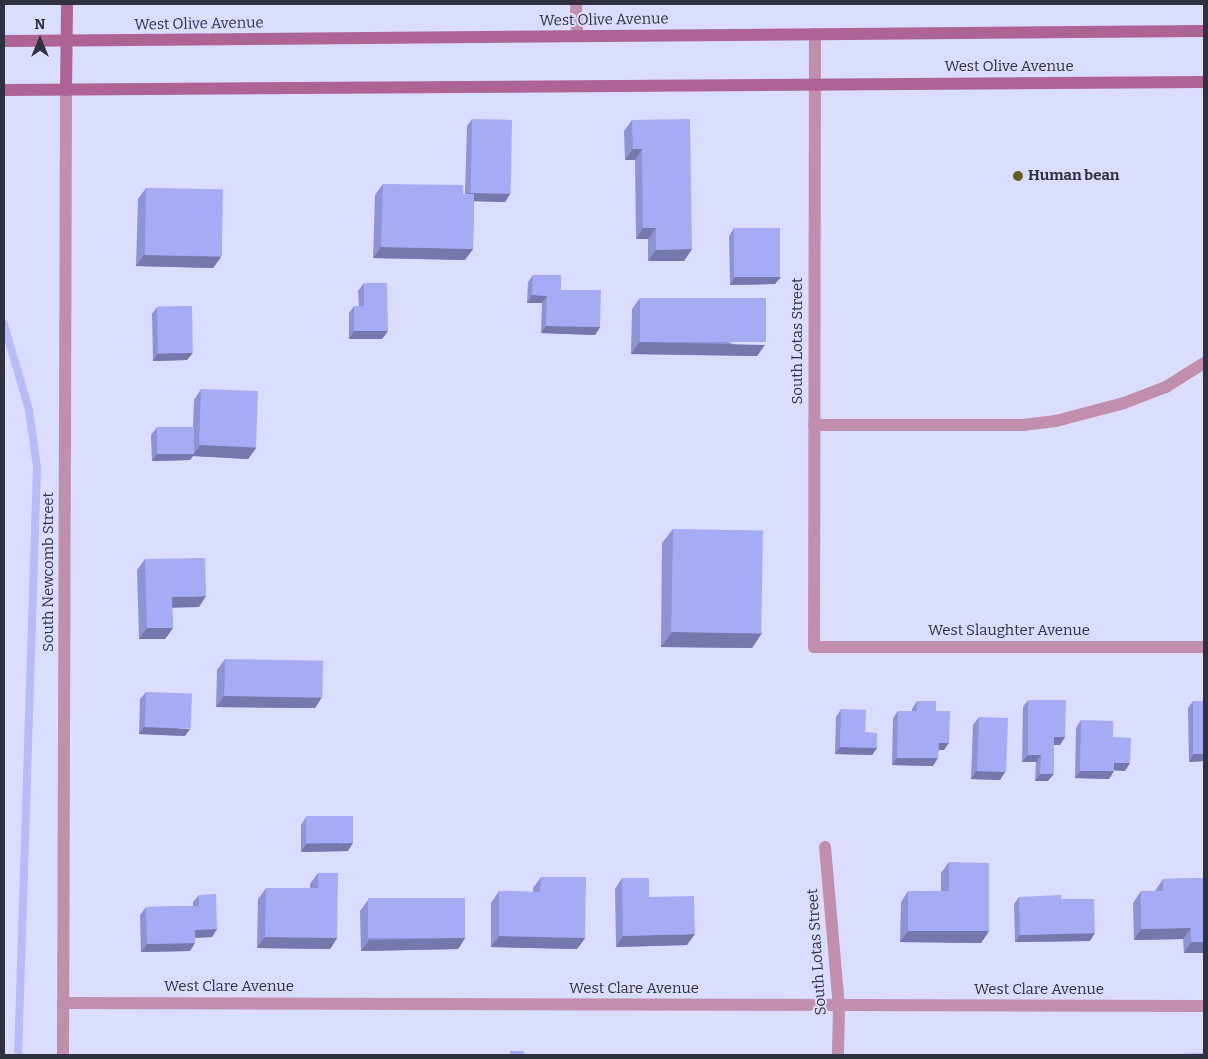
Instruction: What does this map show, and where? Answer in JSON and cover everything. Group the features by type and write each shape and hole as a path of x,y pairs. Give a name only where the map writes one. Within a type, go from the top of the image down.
{"main road":[{"path":"66,4 66,90"},
{"name":"West Olive Avenue","path":"4,41 1204,31"},
{"name":"West Olive Avenue","path":"4,90 1204,82"}],"street":[{"path":"576,4 577,36"},
{"name":"South Lotas Street","path":"814,647 815,34"},
{"name":"South Newcomb Street","path":"63,1055 66,90"},
{"path":"814,425 1023,425 1056,421 1124,403 1166,387 1204,363"},
{"name":"West Slaughter Avenue","path":"814,647 1204,647"},
{"name":"South Lotas Street","path":"825,847 839,1006 838,1055"},
{"name":"West Clare Avenue","path":"63,1003 1204,1006"}],"building":[{"path":"472,119 512,120 511,194 471,193"},
{"path":"690,119 692,249 656,250 656,228 643,228 642,149 633,149 632,120"},
{"path":"383,184 463,185 463,194 474,194 473,249 381,247"},
{"path":"146,188 223,189 222,256 145,255"},
{"path":"734,228 780,228 780,277 734,277"},
{"path":"533,275 561,275 561,290 601,290 600,327 546,326 547,296 532,295"},
{"path":"364,283 387,283 388,331 354,331 354,306 364,306"},
{"path":"640,298 766,298 766,342 640,342"},
{"path":"192,306 193,353 158,354 157,307"},
{"path":"201,389 258,391 256,447 199,445"},
{"path":"157,427 194,427 194,454 157,454"},
{"path":"673,529 763,531 761,634 671,632"},
{"path":"205,558 206,596 172,597 173,628 147,628 145,559"},
{"path":"225,659 323,661 322,698 224,696"},
{"path":"146,692 192,694 191,729 145,727"},
{"path":"1028,700 1066,700 1065,737 1054,737 1054,774 1040,774 1041,755 1028,755"},
{"path":"917,701 936,701 936,711 950,711 949,743 939,743 938,758 897,758 898,711 917,711"},
{"path":"1193,701 1204,701 1204,754 1193,754"},
{"path":"841,709 866,710 865,732 877,733 877,748 840,747"},
{"path":"979,717 1008,718 1006,772 977,771"},
{"path":"1081,720 1113,721 1113,737 1131,738 1130,763 1114,763 1114,771 1080,771"},
{"path":"306,816 353,816 353,843 306,843"},
{"path":"949,862 989,863 989,931 908,931 908,891 949,891"},
{"path":"318,873 338,873 337,938 265,937 266,888 318,888"},
{"path":"541,877 586,877 585,938 499,936 499,891 540,892"},
{"path":"622,878 649,878 649,897 694,896 695,934 623,936"},
{"path":"1204,878 1204,942 1191,942 1191,928 1141,929 1141,891 1163,891 1163,879"},
{"path":"216,894 217,929 195,930 195,943 147,944 146,907 199,906 199,895"},
{"path":"1061,895 1061,899 1094,899 1095,933 1020,935 1019,897"},
{"path":"368,898 465,898 465,938 368,938"},
{"path":"510,1051 524,1051 524,1055 510,1055"},
{"path":"1204,1053 1204,1055 1143,1055"}],"waterway":[{"path":"4,324 29,410 37,468 18,1055"}],"place":[{"name":"Human bean","path":"1018,176"}]}
